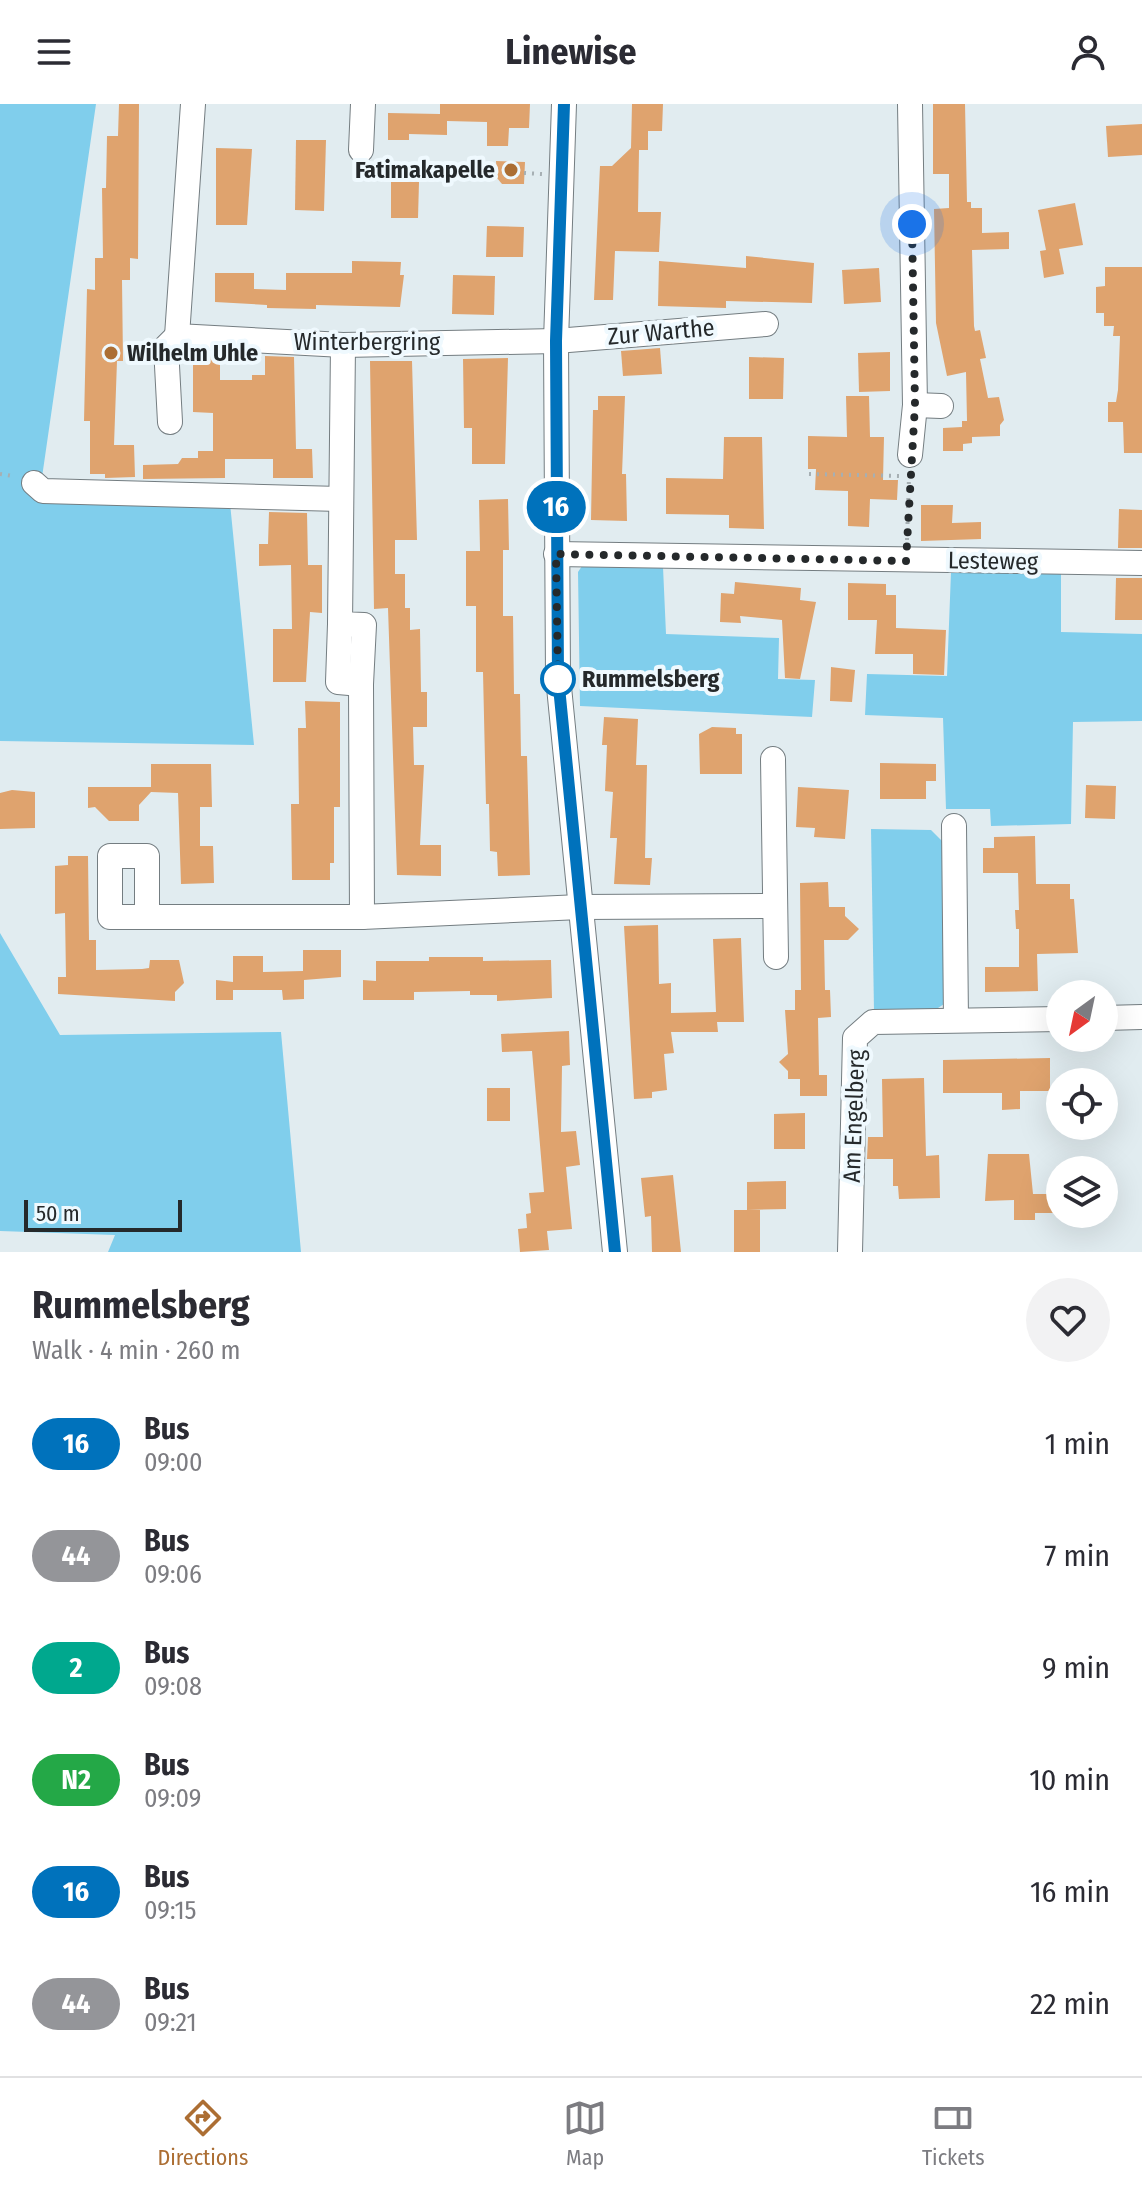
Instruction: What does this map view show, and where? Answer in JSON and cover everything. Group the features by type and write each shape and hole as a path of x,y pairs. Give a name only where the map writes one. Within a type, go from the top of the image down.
{"street":[{"path":"170,422 166,347 177,336 193,104"},
{"path":"361,150 363,104"},
{"path":"564,104 556,341 559,693 615,1252"},
{"path":"909,465 915,405 910,104"},
{"name":"Zur Warthe","path":"556,341 766,324"},
{"name":"Winterbergring","path":"177,336 343,345 556,341"},
{"path":"343,345 340,624 364,625 361,684 362,917"},
{"path":"915,405 941,406"},
{"path":"34,483 43,491 340,499"},
{"name":"Lesteweg","path":"556,554 1142,563"},
{"path":"773,759 776,957"},
{"path":"954,826 956,1020"},
{"path":"147,917 362,917 580,907 775,906"},
{"path":"1118,1018 1142,1017"},
{"name":"Am Engelberg","path":"850,1252 855,1038 873,1022 1046,1019"}],"path":[{"path":"809,474 909,465 906,561"}],"shaded area":[{"path":"0,104 96,104 39,498 32,498 230,503 254,745 0,741"},
{"path":"584,563 663,567 666,634 779,638 778,679 815,680 812,717 580,706 578,572"},
{"path":"951,572 1061,574 1061,632 1142,634 1142,721 1073,722 1071,824 991,826 990,809 946,809 943,718 865,715 867,674 947,676"},
{"path":"871,829 931,830 946,845 944,1004 935,1010 874,1011"},
{"path":"0,933 60,1035 281,1032 301,1252 108,1252 115,1235 0,1231"}],"building":[{"path":"119,104 139,104 138,259 130,258 130,280 122,280 123,361 117,361 114,445 134,445 135,477 105,478 105,474 90,474 90,421 84,421 87,289 95,290 95,258 103,258 102,188 106,188 107,136 118,136"},
{"path":"440,104 530,104 529,128 509,128 508,146 487,146 487,122 447,121 447,135 409,134 409,140 388,140 388,113 440,114"},
{"path":"632,104 663,104 662,131 648,131 648,150 639,150 638,212 661,212 659,252 615,251 613,300 594,300 600,166 612,166 631,148"},
{"path":"933,104 965,104 967,202 971,202 971,208 982,208 982,233 1009,232 1009,249 972,250 974,326 975,331 980,330 986,358 980,359 988,398 999,397 1004,420 1000,425 1000,436 972,437 972,443 963,444 963,451 943,451 943,428 962,427 962,421 967,421 966,372 947,376 936,323 934,209 949,208 949,174 933,174"},
{"path":"1142,124 1142,155 1108,157 1106,126"},
{"path":"296,140 326,140 324,211 295,210"},
{"path":"216,148 252,149 247,225 216,225"},
{"name":"Fatimakapelle","path":"496,161 525,162 524,184 502,184 497,178"},
{"path":"391,182 419,182 418,218 391,218"},
{"path":"1075,203 1083,245 1059,249 1064,274 1044,278 1040,251 1046,250 1038,210"},
{"path":"487,226 524,227 523,257 486,257"},
{"path":"746,256 814,263 812,303 726,301 726,308 658,306 659,261 746,268"},
{"path":"352,261 401,262 400,275 404,275 400,307 316,305 316,309 267,308 267,305 215,302 215,273 254,273 254,289 286,290 286,273 352,273"},
{"path":"1105,267 1142,267 1142,453 1124,453 1123,422 1108,422 1108,402 1116,402 1118,390 1120,336 1113,336 1114,326 1104,326 1104,313 1096,313 1096,287 1105,286"},
{"path":"879,268 881,302 844,304 842,270"},
{"path":"453,275 495,276 494,315 452,314"},
{"path":"660,348 662,374 623,376 621,351"},
{"path":"193,352 220,353 220,380 252,380 252,375 265,375 265,356 294,357 296,449 312,449 313,478 273,478 273,459 225,459 225,478 143,479 143,465 178,464 182,458 198,458 198,451 213,451 213,413 193,412"},
{"path":"890,352 890,391 859,392 858,353"},
{"path":"749,357 784,358 783,399 749,399"},
{"path":"508,358 505,464 472,464 472,428 464,428 463,359"},
{"path":"370,361 412,361 417,540 395,540 395,574 405,574 405,608 410,608 410,630 420,629 421,692 427,692 427,727 413,727 414,765 424,765 420,845 441,845 441,876 397,875 388,608 374,609"},
{"path":"598,396 625,396 622,474 626,474 627,521 591,520 593,410 598,410"},
{"path":"846,396 869,396 870,437 884,437 883,480 898,480 897,500 870,499 869,527 848,526 848,491 815,490 816,469 808,469 808,436 847,437"},
{"path":"724,437 762,437 764,529 729,528 729,515 666,514 666,478 723,479"},
{"path":"508,499 509,550 503,550 503,616 513,616 514,694 520,694 521,756 527,756 530,875 498,876 497,852 490,851 483,672 476,672 476,606 466,606 466,551 480,551 479,500"},
{"path":"921,505 953,505 952,523 981,522 981,539 921,541"},
{"path":"1119,509 1142,510 1142,548 1118,548"},
{"path":"269,512 307,513 308,565 322,565 322,613 310,612 306,682 273,682 273,629 292,629 291,565 259,566 259,544 268,544"},
{"path":"1116,578 1142,578 1142,620 1115,620"},
{"path":"735,582 801,588 800,600 816,602 800,679 785,678 782,620 740,616 741,623 720,622 721,593 734,594"},
{"path":"848,583 886,584 886,595 896,595 896,628 946,630 944,675 913,674 913,654 875,654 877,620 848,620"},
{"path":"831,667 855,670 852,702 830,701"},
{"path":"305,701 340,702 340,807 334,807 334,863 330,863 330,880 292,880 291,804 299,804 298,728 306,728"},
{"path":"604,717 638,719 636,765 647,765 645,858 652,858 650,885 614,884 617,838 610,838 613,792 605,791 607,745 602,745"},
{"path":"712,727 736,728 736,734 742,734 742,774 700,774 699,734"},
{"path":"880,763 936,764 936,781 926,781 926,799 880,799"},
{"path":"151,764 211,764 212,807 200,807 200,846 213,846 214,883 181,884 178,793 151,792 139,805 139,821 109,821 95,807 88,808 88,787 151,787"},
{"path":"1086,785 1116,786 1115,819 1085,818"},
{"path":"798,787 849,790 845,839 814,837 815,828 796,827"},
{"path":"12,790 35,792 35,828 0,829 0,793"},
{"path":"1035,836 1036,884 1070,884 1078,953 1037,954 1038,991 985,992 985,967 1019,967 1019,929 1016,929 1015,910 1019,910 1018,873 983,873 983,848 994,848 994,837"},
{"path":"68,856 88,856 89,940 96,940 96,970 142,969 149,968 150,960 179,960 184,983 175,992 175,1001 58,994 58,977 66,977 65,913 55,914 55,866 68,865"},
{"path":"828,882 829,907 845,907 845,916 859,929 848,940 824,940 825,990 830,990 831,1017 818,1018 819,1075 827,1075 827,1096 800,1096 800,1079 788,1079 788,1071 779,1062 788,1054 785,1010 795,1010 795,990 801,990 800,883"},
{"path":"658,925 659,984 671,983 671,1013 716,1012 713,939 741,938 744,1022 717,1022 718,1032 671,1032 674,1053 664,1054 667,1090 652,1092 652,1098 634,1099 624,926"},
{"path":"303,950 341,950 341,977 304,980 304,999 283,1000 282,990 233,990 233,1000 216,1000 216,980 233,982 233,956 263,956 263,972 303,971"},
{"path":"429,957 483,957 483,961 551,960 552,998 497,1001 497,995 470,995 470,991 414,992 414,1000 363,1000 363,980 376,981 376,961 429,961"},
{"path":"569,1031 570,1065 562,1066 561,1132 576,1131 580,1165 566,1167 572,1229 547,1231 549,1250 520,1252 518,1229 527,1228 526,1214 531,1213 529,1193 544,1192 532,1051 502,1052 501,1034"},
{"path":"1050,1058 1050,1068 1046,1068 1046,1091 1020,1091 1020,1109 1002,1110 1002,1093 943,1093 943,1060"},
{"path":"924,1078 926,1156 939,1155 940,1198 899,1199 898,1186 893,1186 893,1159 867,1159 868,1137 883,1137 882,1079"},
{"path":"487,1088 510,1088 510,1121 487,1121"},
{"path":"805,1113 805,1149 774,1149 774,1114"},
{"path":"988,1154 1029,1154 1033,1194 1046,1194 1046,1213 1035,1213 1035,1220 1014,1220 1014,1200 985,1201"},
{"path":"673,1175 681,1252 652,1252 651,1216 645,1217 641,1178"},
{"path":"786,1181 786,1209 747,1210 747,1182"},
{"path":"734,1210 760,1210 760,1252 734,1252"}],"bus line":[{"name":"16","path":"564,104 556,341 558,677 565,772 615,1252"}],"place":[{"name":"Fatimakapelle","path":"511,170"},
{"name":"Wilhelm Uhle","path":"111,353"},
{"name":"Rummelsberg","path":"558,679"}],"route":[{"path":"558,679 556,554 906,561 915,405 912,224"}]}
